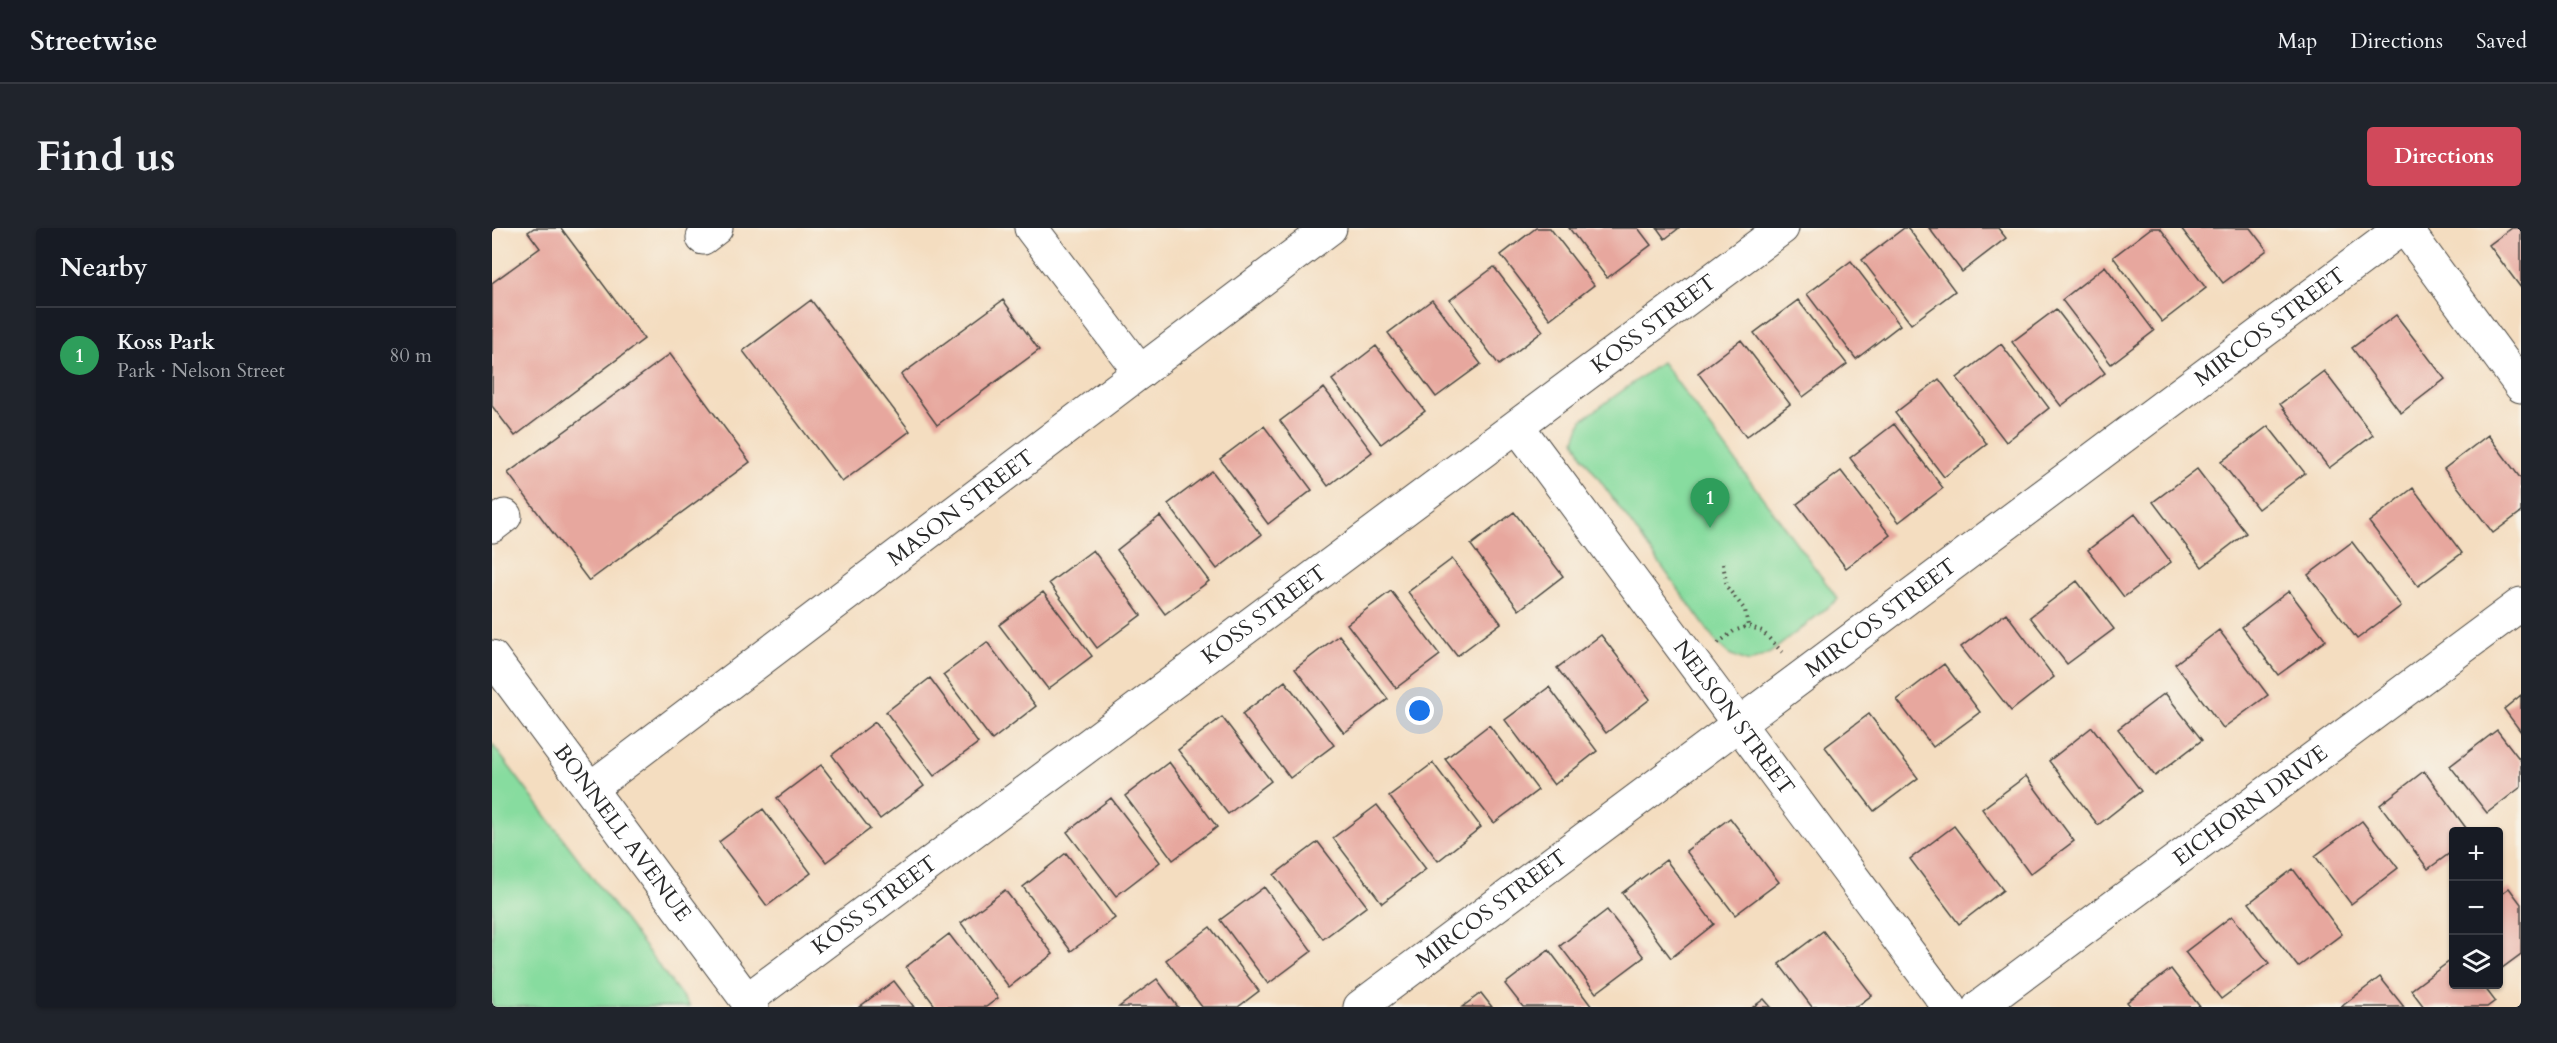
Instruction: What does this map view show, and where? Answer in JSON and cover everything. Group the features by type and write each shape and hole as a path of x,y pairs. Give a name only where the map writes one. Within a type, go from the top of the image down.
{"street":[{"path":"1031,228 1140,372"},
{"name":"MASON STREET","path":"591,788 1330,228"},
{"name":"KOSS STREET","path":"750,1004 1782,228"},
{"path":"2403,228 2521,386"},
{"name":"MIRCOS STREET","path":"1360,1007 2403,228"},
{"name":"NELSON STREET","path":"1518,427 1949,1007"},
{"name":"EICHORN DRIVE","path":"1979,1007 2521,604"},
{"name":"BONNELL AVENUE","path":"492,657 750,1004"}],"path":[{"path":"1723,564 1727,587 1745,610 1748,626"},
{"path":"1717,643 1734,631 1748,626 1771,638 1782,652"}],"green space":[{"path":"1662,362 1838,599 1770,653 1749,662 1729,654 1717,643 1583,457 1575,440 1582,420"},
{"path":"492,744 690,1007 492,1007"}],"building":[{"path":"534,228 561,228 644,339 515,436 492,406 492,283 540,248 528,232"},
{"path":"1536,228 1550,228 1594,285 1550,319 1501,255"},
{"path":"1569,228 1638,228 1651,245 1607,278"},
{"path":"1657,228 1679,228 1665,239"},
{"path":"1904,228 1908,228 1955,291 1911,324 1862,260"},
{"path":"1929,228 1998,228 2006,238 1962,272"},
{"path":"2151,228 2160,228 2206,288 2162,322 2113,257"},
{"path":"2181,228 2250,228 2267,250 2223,283"},
{"path":"2512,228 2521,228 2521,288 2489,245"},
{"path":"1851,261 1900,325 1856,359 1807,294"},
{"path":"2105,266 2154,331 2111,364 2062,300"},
{"path":"1494,267 1543,331 1499,365 1450,300"},
{"path":"811,300 910,431 842,482 743,351"},
{"path":"1003,300 1039,350 937,425 901,375"},
{"path":"1432,300 1481,364 1436,397 1388,333"},
{"path":"1798,300 1847,364 1803,397 1754,333"},
{"path":"2056,309 2105,373 2061,406 2012,342"},
{"path":"2396,315 2445,379 2401,413 2352,348"},
{"path":"1741,340 1790,404 1746,437 1698,373"},
{"path":"2001,344 2049,408 2006,442 1957,378"},
{"path":"1376,346 1425,411 1381,444 1332,380"},
{"path":"670,354 750,462 589,581 508,473"},
{"path":"2324,371 2373,435 2329,468 2280,404"},
{"path":"1939,379 1987,444 1944,477 1895,413"},
{"path":"1324,388 1372,452 1328,486 1280,421"},
{"path":"1894,424 1943,488 1899,522 1850,458"},
{"path":"1264,426 1312,490 1268,524 1220,459"},
{"path":"2268,426 2305,473 2258,509 2221,462"},
{"path":"2488,435 2521,479 2521,512 2493,533 2444,469"},
{"path":"2197,469 2246,533 2202,567 2153,502"},
{"path":"1212,471 1261,535 1217,569 1168,504"},
{"path":"1841,471 1890,535 1846,568 1797,504"},
{"path":"2413,488 2462,553 2418,586 2369,522"},
{"path":"1514,512 1563,576 1519,610 1471,545"},
{"path":"2135,514 2171,562 2124,597 2088,550"},
{"path":"1160,516 1209,581 1165,614 1117,550"},
{"path":"2352,542 2401,606 2357,639 2308,575"},
{"path":"1093,550 1141,615 1097,648 1049,583"},
{"path":"1452,559 1501,623 1457,656 1408,592"},
{"path":"2077,581 2114,629 2067,664 2030,617"},
{"path":"1391,591 1440,655 1396,688 1347,624"},
{"path":"2289,591 2326,640 2278,675 2242,627"},
{"path":"1043,592 1092,656 1048,689 999,625"},
{"path":"2006,613 2054,677 2011,711 1961,647"},
{"path":"2219,630 2268,695 2223,728 2175,664"},
{"path":"1339,635 1388,699 1344,733 1295,669"},
{"path":"1601,635 1650,699 1606,733 1557,668"},
{"path":"987,642 1036,706 992,740 943,675"},
{"path":"1944,664 1980,712 1933,747 1897,700"},
{"path":"930,678 978,743 934,776 886,712"},
{"path":"1285,681 1334,745 1290,778 1242,714"},
{"path":"1549,687 1597,751 1554,785 1505,720"},
{"path":"2165,693 2202,740 2155,776 2118,729"},
{"path":"2521,695 2521,732 2504,709"},
{"path":"1869,714 1918,778 1874,811 1825,747"},
{"path":"1222,717 1271,781 1228,814 1178,750"},
{"path":"875,722 924,786 880,819 832,755"},
{"path":"1489,725 1538,790 1494,823 1445,759"},
{"path":"2092,727 2141,791 2098,825 2049,761"},
{"path":"2497,730 2521,761 2521,787 2487,813 2450,766"},
{"path":"1169,762 1217,827 1173,860 1125,796"},
{"path":"1433,763 1481,827 1438,861 1389,796"},
{"path":"821,765 870,829 826,862 777,798"},
{"path":"2424,771 2465,827 2449,827 2449,854 2428,869 2380,805"},
{"path":"2026,776 2074,841 2030,874 1982,809"},
{"path":"1111,798 1160,862 1116,896 1067,832"},
{"path":"1377,805 1426,869 1382,903 1333,838"},
{"path":"763,809 811,873 767,906 719,842"},
{"path":"1730,818 1779,882 1735,915 1686,851"},
{"path":"2362,821 2398,868 2351,904 2315,856"},
{"path":"1954,826 2003,890 1959,924 1910,859"},
{"path":"1318,842 1367,906 1323,939 1274,875"},
{"path":"1066,853 1115,918 1071,951 1023,887"},
{"path":"1666,860 1714,924 1671,958 1622,893"},
{"path":"2293,869 2342,934 2298,967 2249,903"},
{"path":"1264,887 1312,951 1268,984 1220,920"},
{"path":"2509,888 2521,904 2521,954 2503,967 2503,935 2503,892"},
{"path":"1005,890 1053,954 1009,987 961,923"},
{"path":"1607,910 1644,957 1596,993 1560,946"},
{"path":"2232,916 2269,963 2221,999 2185,952"},
{"path":"1210,927 1259,991 1238,1007 1202,1007 1166,960"},
{"path":"1823,931 1872,995 1856,1007 1812,1007 1779,964"},
{"path":"949,934 998,998 986,1007 936,1007 906,967"},
{"path":"1549,950 1592,1007 1523,1007 1505,984"},
{"path":"2449,962 2449,989 2486,989 2495,1001 2487,1007 2424,1007 2411,990"},
{"path":"2171,969 2200,1007 2131,1007 2127,1002"},
{"path":"2380,977 2404,1007 2341,1007"},
{"path":"1157,979 1178,1007 1119,1007"},
{"path":"894,981 914,1007 859,1007"},
{"path":"1481,993 1492,1007 1462,1007"},
{"path":"1764,999 1771,1007 1753,1007"}],"place":[{"name":"Koss Park","path":"1710,528"}]}
